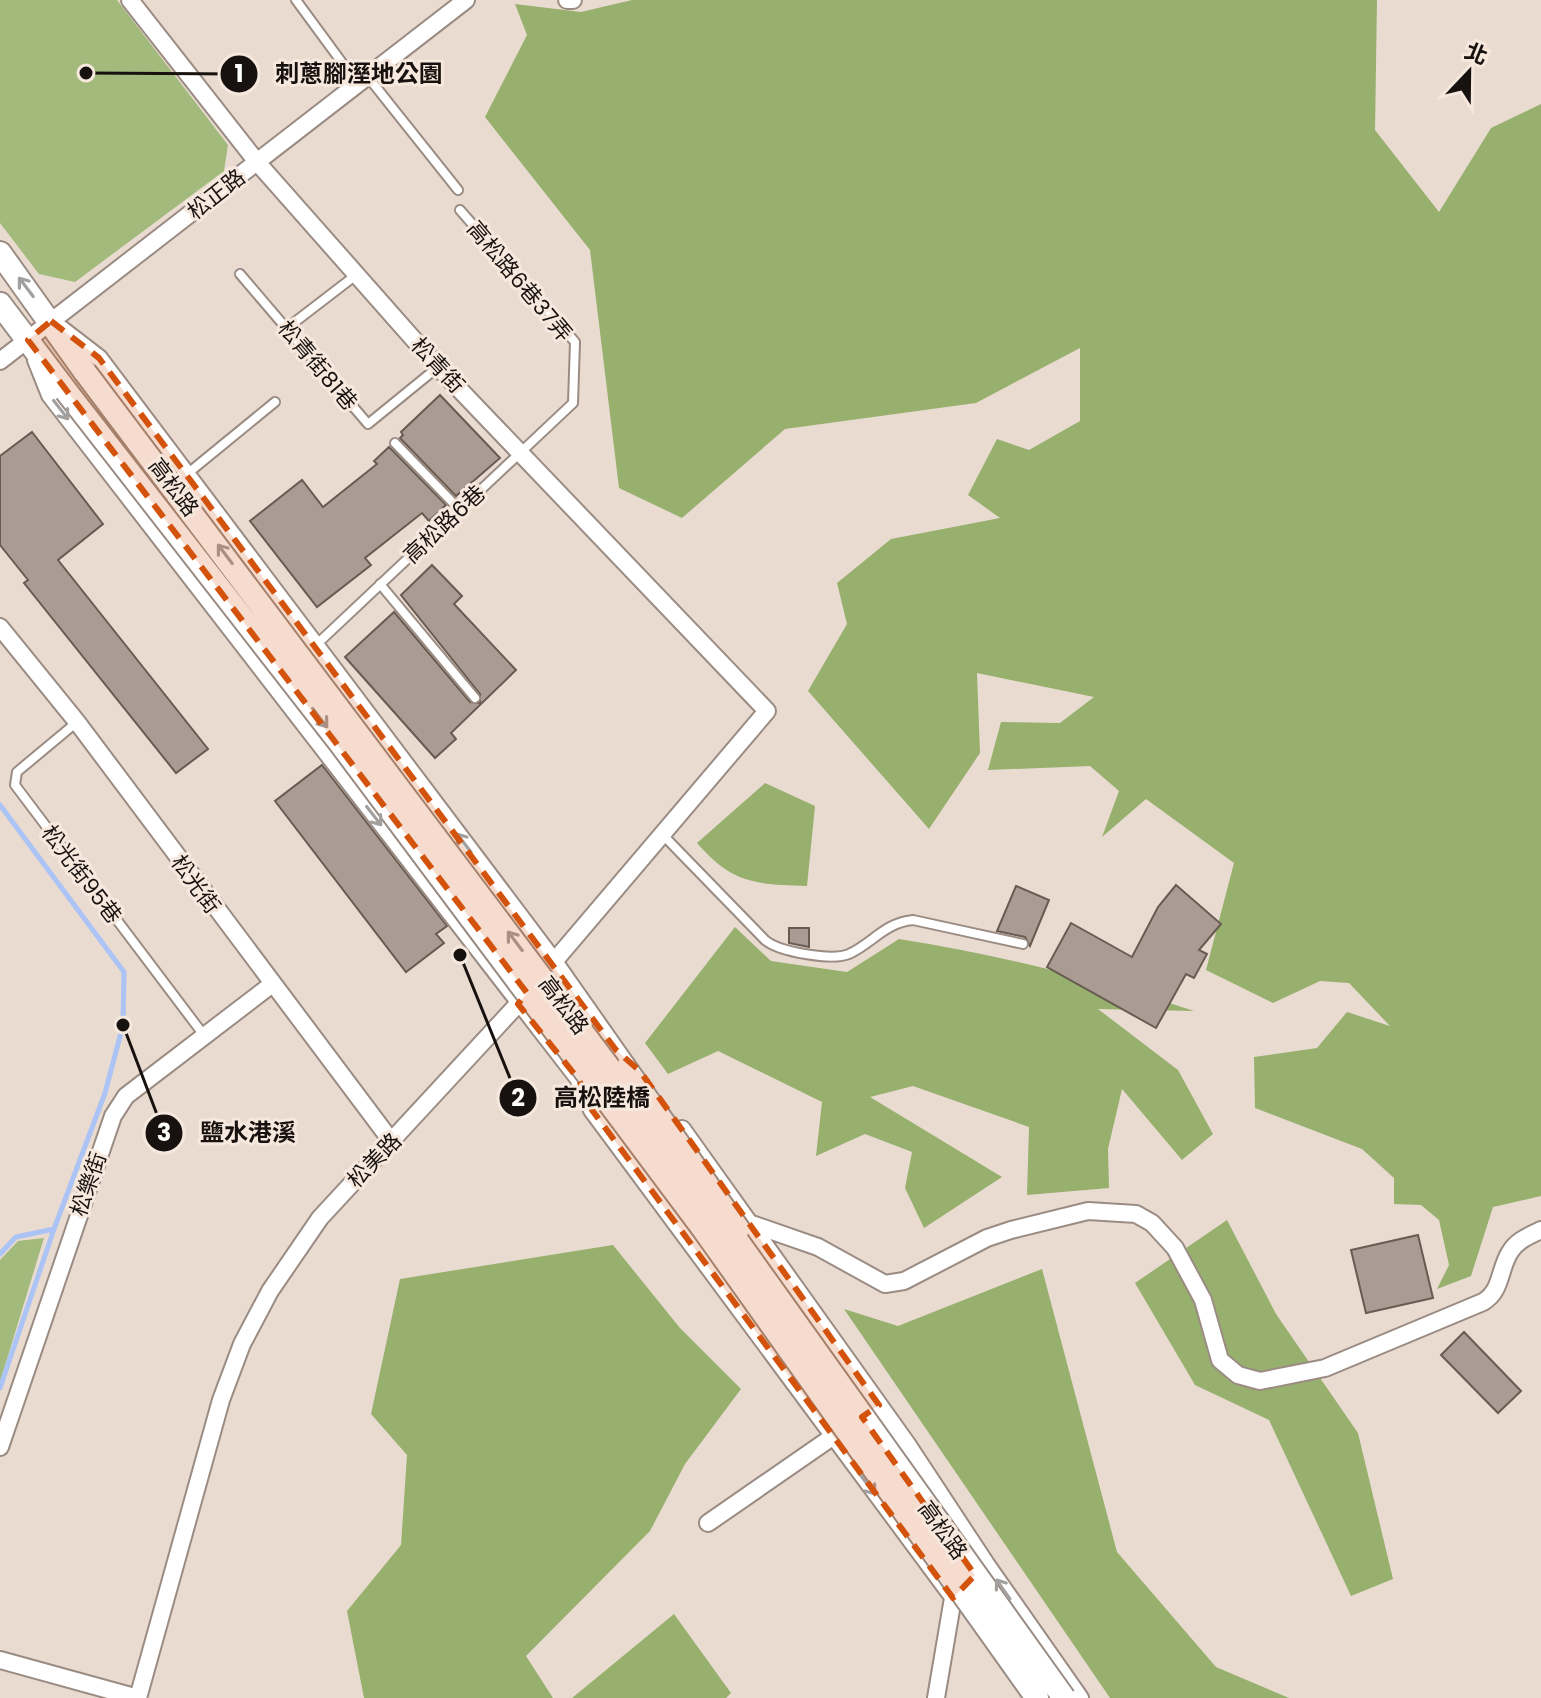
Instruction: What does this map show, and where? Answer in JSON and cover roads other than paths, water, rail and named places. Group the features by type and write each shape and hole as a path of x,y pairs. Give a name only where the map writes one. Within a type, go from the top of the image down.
{"street":[{"name":"松青街","path":"130,0 257,162 438,367 767,711"},
{"name":"松正路","path":"0,361 466,0"},
{"name":"高松路","path":"0,253 85,372 677,1157 883,1462 1037,1698"},
{"name":"高松路","path":"0,304 340,743 1064,1698"},
{"name":"高松路","path":"51,321 99,358 553,960 621,1057 640,1071 879,1405 1080,1698"},
{"name":"高松路","path":"28,340 50,395 585,1087 592,1110 1025,1698"},
{"name":"松光街","path":"0,627 77,722 271,985 392,1142"},
{"name":"松美路","path":"138,1698 221,1400 242,1344 270,1291 320,1218 518,1004 767,711"},
{"name":"松樂街","path":"0,1447 113,1116 126,1096 203,1034 271,985"},
{"path":"585,1087 851,1446 883,1462 881,1425 621,1057"},
{"path":"749,1223 818,1247 885,1284 904,1281 987,1238 1011,1230 1088,1211 1136,1214 1152,1223 1175,1248 1203,1300 1220,1360 1238,1375 1260,1381 1325,1368 1483,1302 1496,1289 1509,1253 1519,1240 1541,1230"},
{"path":"708,1523 879,1405"},
{"path":"936,1698 953,1598 986,1564"},
{"path":"0,1660 138,1698"}],"lane":[{"path":"296,0 458,190"},
{"name":"高松路6巷37弄","path":"460,210 575,342 573,403"},
{"name":"松青街81巷","path":"240,274 368,424 438,367"},
{"path":"287,328 357,274"},
{"path":"187,475 275,402"},
{"name":"高松路6巷","path":"315,645 573,403"},
{"path":"395,443 459,509"},
{"path":"380,584 475,698"},
{"name":"松光街95巷","path":"77,722 17,772 15,785 203,1034"},
{"path":"662,834 765,940 786,952 845,956 897,921 913,920 1023,944"}],"waterway":[{"path":"0,805 124,972 123,1025 105,1093 54,1229 16,1237 0,1254"},
{"path":"0,1388 54,1229"}],"place":[{"name":"刺蔥腳溼地公園","path":"86,73"},
{"name":"高松陸橋","path":"460,955"},
{"name":"鹽水港溪","path":"123,1025"}]}
